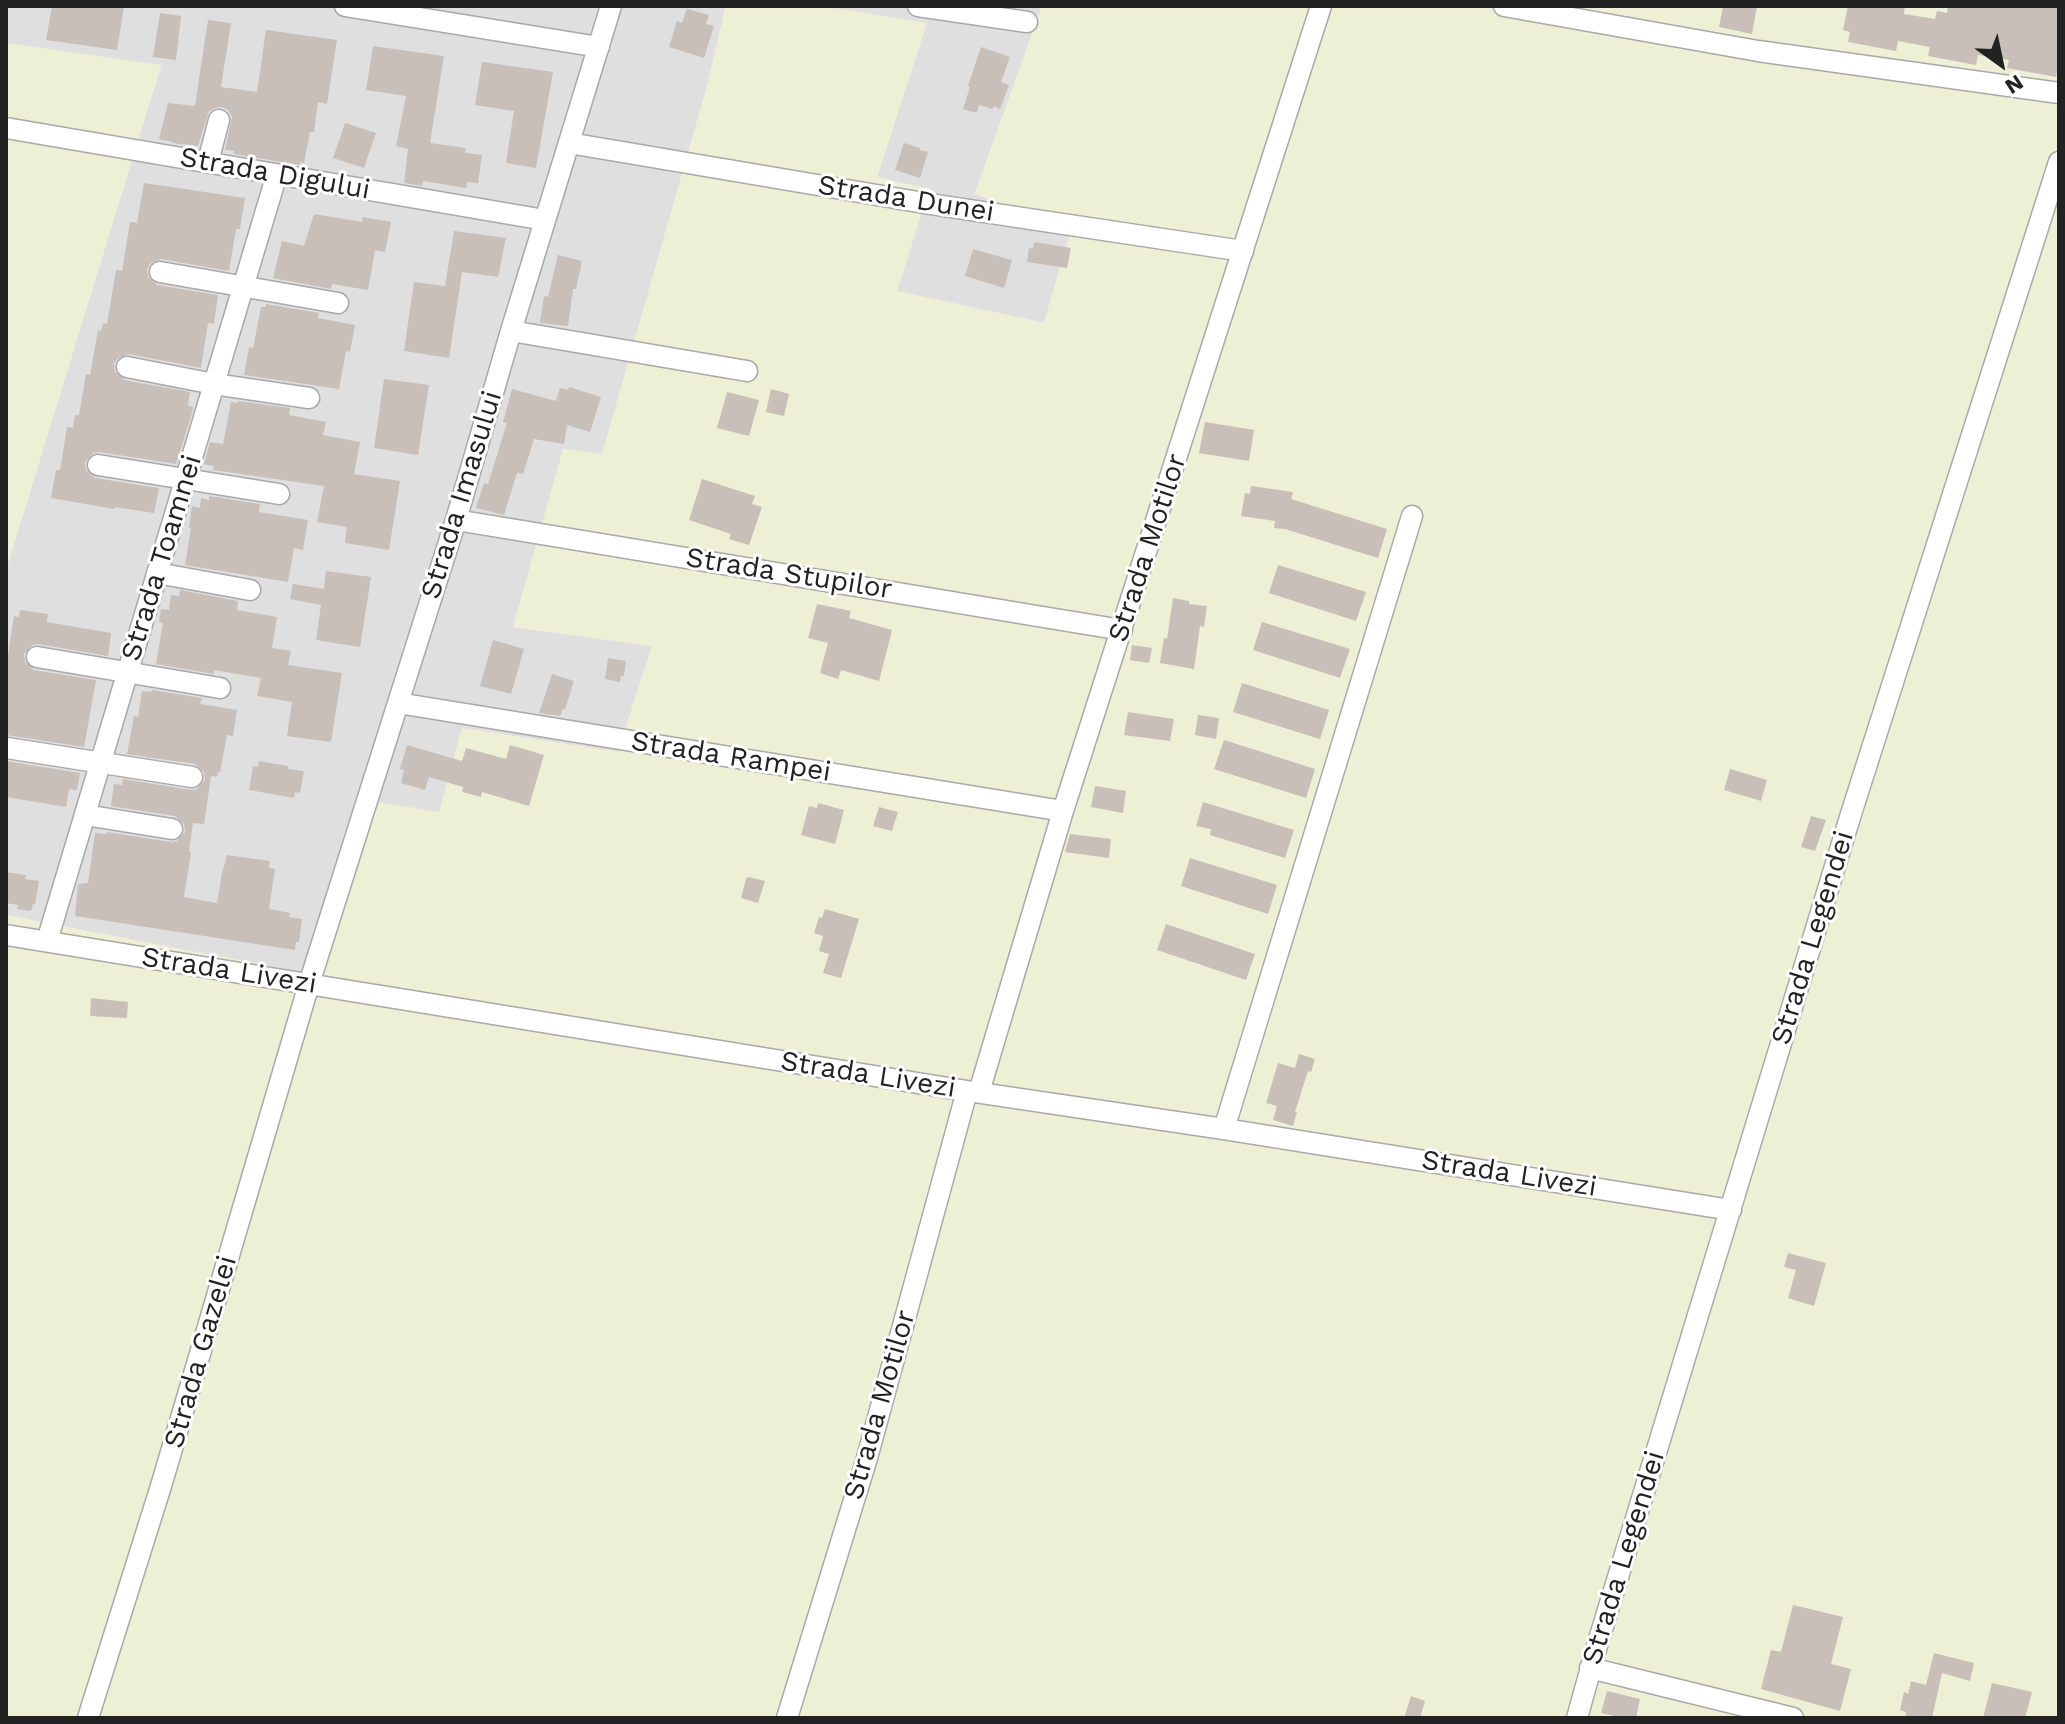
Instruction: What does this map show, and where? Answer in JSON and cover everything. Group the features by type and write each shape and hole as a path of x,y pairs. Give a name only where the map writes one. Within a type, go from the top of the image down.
{"street":[{"path":"345,6 599,47"},
{"name":"Strada Imasului","path":"309,984 456,520 611,6"},
{"path":"918,6 1027,22"},
{"name":"Strada Motilor","path":"787,1718 867,1458 973,1091 1321,6"},
{"path":"1504,6 1758,51 2059,93"},
{"path":"208,162 219,120"},
{"name":"Strada Digului","path":"6,128 545,220"},
{"name":"Strada Dunei","path":"569,143 930,204 1243,251"},
{"name":"Strada Legendei","path":"1577,1718 1851,814 2059,162"},
{"name":"Strada Toamnei","path":"47,941 277,174"},
{"path":"160,272 338,303"},
{"path":"511,331 747,371"},
{"path":"127,367 309,398"},
{"path":"98,465 279,494"},
{"path":"1224,1129 1412,516"},
{"name":"Strada Stupilor","path":"456,520 1122,630"},
{"path":"157,573 250,590"},
{"path":"37,657 220,688"},
{"name":"Strada Rampei","path":"398,703 1063,811"},
{"path":"7,748 192,777"},
{"path":"85,815 172,829"},
{"name":"Strada Livezi","path":"6,935 1731,1210"},
{"name":"Strada Gazelei","path":"88,1718 161,1486 309,984"},
{"path":"1590,1668 1793,1718"}],"shaded area":[{"path":"6,6 726,6 706,90 602,455 564,449 513,627 652,646 618,752 462,728 439,813 319,976 6,915 6,570 161,66 6,43"},
{"path":"819,6 1042,6 975,193 1071,230 1044,323 897,291 929,189 877,177 926,23"}],"green space":[{"path":"726,6 819,6 927,23 877,177 929,189 897,291 1044,323 1071,230 975,194 1042,6 2059,6 2059,1718 6,1718 6,916 319,975 378,802 439,812 462,728 618,752 652,646 513,627 563,449 602,454 706,90"},
{"path":"6,43 161,65 6,570"}],"building":[{"path":"52,6 124,6 117,50 46,40"},
{"path":"1723,6 1757,6 1752,34 1719,27"},
{"path":"1848,6 1905,6 1904,14 1935,19 1937,11 1947,13 1948,6 2059,6 2056,77 2007,68 2009,60 1978,55 1976,65 1928,56 1930,47 1898,41 1896,51 1848,42 1850,32 1843,30"},
{"path":"687,9 709,15 706,24 714,26 704,58 669,47 677,21 682,23"},
{"path":"160,13 181,16 176,60 153,57"},
{"path":"208,20 231,23 221,87 257,92 266,30 337,40 327,104 318,102 314,132 310,132 304,163 300,162 300,165 225,150 232,117 222,107 209,111 198,146 159,139 168,103 195,106"},
{"path":"373,46 444,56 430,143 466,148 465,153 482,155 478,183 467,182 466,188 423,181 422,186 404,183 408,149 396,146 406,96 366,90"},
{"path":"981,47 1010,57 1001,82 1009,85 1000,109 979,105 977,113 963,109"},
{"path":"482,62 553,72 536,168 506,163 514,111 475,105"},
{"path":"345,123 376,133 364,168 333,158"},
{"path":"904,143 928,152 920,178 895,170"},
{"path":"144,183 245,198 229,271 161,259 151,263 147,269 148,277 157,285 218,295 214,324 208,323 201,368 129,354 118,358 114,364 115,372 124,380 190,392 188,406 193,407 192,413 176,464 99,452 93,453 85,462 86,470 95,478 159,488 154,513 51,498 56,470 60,470 67,427 73,428 75,415 79,415 98,330 101,331 103,323 107,324 116,270 122,271 130,222 137,223"},
{"path":"314,214 362,222 363,217 391,222 385,252 375,250 368,290 332,284 331,289 273,278 282,241 304,246"},
{"path":"454,231 506,238 498,277 462,272 449,358 404,351 414,282 445,286"},
{"path":"1034,242 1071,248 1067,268 1027,262 1029,248 1033,249"},
{"path":"973,249 1012,260 1004,288 965,276"},
{"path":"558,255 582,261 576,289 573,289 568,326 540,323 544,296 548,297"},
{"path":"266,304 319,313 318,318 355,325 350,352 346,351 339,389 244,375 261,307"},
{"path":"384,379 429,385 418,455 374,448"},
{"path":"569,387 601,397 590,432 567,425 564,444 534,439 523,474 517,473 504,515 476,508 484,483 488,484 507,423 503,422 512,389 556,401 560,388 568,390"},
{"path":"771,389 789,394 784,416 766,412"},
{"path":"727,392 759,400 749,436 717,428"},
{"path":"231,402 290,408 289,415 326,422 323,435 360,442 354,474 400,481 389,550 345,543 347,527 317,522 324,486 213,470 214,466 204,464 210,442 223,444"},
{"path":"1205,422 1254,430 1249,461 1199,453"},
{"path":"702,479 755,496 752,504 762,507 749,545 729,539 731,534 689,520"},
{"path":"1251,486 1293,492 1291,499 1387,529 1378,558 1274,528 1275,521 1241,516 1245,493 1250,494"},
{"path":"209,496 260,504 259,512 308,520 303,550 294,548 288,582 185,565 192,506 200,508 201,498 209,500"},
{"path":"1278,565 1366,592 1356,621 1269,593"},
{"path":"326,571 371,577 360,647 316,640 321,605 290,599 293,584 324,589"},
{"path":"180,590 238,601 237,610 277,617 272,648 291,651 288,665 342,673 331,742 287,736 292,702 257,696 261,678 156,664 163,623 159,622 161,609 169,610 171,595 179,596"},
{"path":"1173,598 1207,606 1204,627 1200,626 1194,669 1160,663"},
{"path":"817,604 851,611 849,618 892,630 879,681 841,670 838,679 820,673 828,643 808,638"},
{"path":"20,610 48,614 47,622 111,633 108,656 38,644 32,645 24,654 25,662 34,670 96,680 84,747 6,735 6,668 14,616 19,617"},
{"path":"1262,622 1350,649 1340,678 1253,650"},
{"path":"493,640 524,649 511,694 480,686"},
{"path":"1132,645 1152,648 1149,663 1130,660"},
{"path":"608,658 626,661 620,682 605,679"},
{"path":"552,674 574,681 560,716 539,713"},
{"path":"1242,683 1329,710 1320,739 1233,712"},
{"path":"142,691 202,698 200,704 237,710 233,736 227,735 220,772 217,777 211,776 204,824 193,823 184,897 217,903 227,855 270,861 269,868 275,869 269,909 302,919 295,950 75,916 78,884 88,883 95,833 107,832 171,842 177,841 185,832 184,824 175,816 111,806 114,784 122,785 123,779 191,790 197,789 205,780 204,772 195,764 127,754"},
{"path":"1128,712 1174,719 1170,741 1124,735"},
{"path":"1198,715 1219,718 1216,739 1195,735"},
{"path":"1224,740 1315,769 1306,798 1214,769"},
{"path":"407,745 462,761 466,748 506,759 510,745 544,755 529,806 482,792 481,797 462,792 463,787 429,777 425,790 401,783 404,770 400,769"},
{"path":"6,761 80,773 77,790 69,789 66,807 6,797"},
{"path":"259,761 304,771 300,793 295,792 294,798 249,790 253,766 258,767"},
{"path":"1730,769 1767,780 1761,801 1724,790"},
{"path":"1095,786 1126,791 1123,813 1091,807"},
{"path":"1203,802 1294,830 1285,858 1210,835 1211,829 1196,826"},
{"path":"818,803 844,810 835,844 801,835 809,806 817,808"},
{"path":"879,807 898,812 892,831 873,826"},
{"path":"1811,816 1826,820 1815,851 1801,847"},
{"path":"1070,834 1111,839 1109,858 1065,852"},
{"path":"1190,858 1277,885 1268,914 1181,886"},
{"path":"6,872 39,881 31,911 6,903"},
{"path":"748,877 765,881 758,903 741,898"},
{"path":"825,909 859,919 841,978 823,973 829,954 819,951 823,936 814,933"},
{"path":"1166,924 1255,954 1246,980 1157,950"},
{"path":"91,998 128,1002 127,1018 90,1016"},
{"path":"1299,1054 1315,1059 1311,1072 1308,1071 1293,1126 1273,1120 1277,1106 1266,1103 1278,1063 1295,1068"},
{"path":"1788,1253 1826,1263 1814,1306 1788,1298 1796,1270 1784,1267"},
{"path":"1793,1605 1843,1617 1831,1664 1851,1669 1840,1711 1761,1689 1771,1650 1781,1652"},
{"path":"1934,1653 1974,1663 1970,1681 1942,1673 1932,1718 1905,1718 1906,1712 1900,1710 1904,1692 1908,1694 1911,1681 1926,1685"},
{"path":"1992,1683 2032,1692 2025,1718 1983,1718"},
{"path":"1607,1691 1640,1699 1636,1718 1601,1713"},
{"path":"1411,1696 1425,1701 1420,1718 1404,1718"}]}
